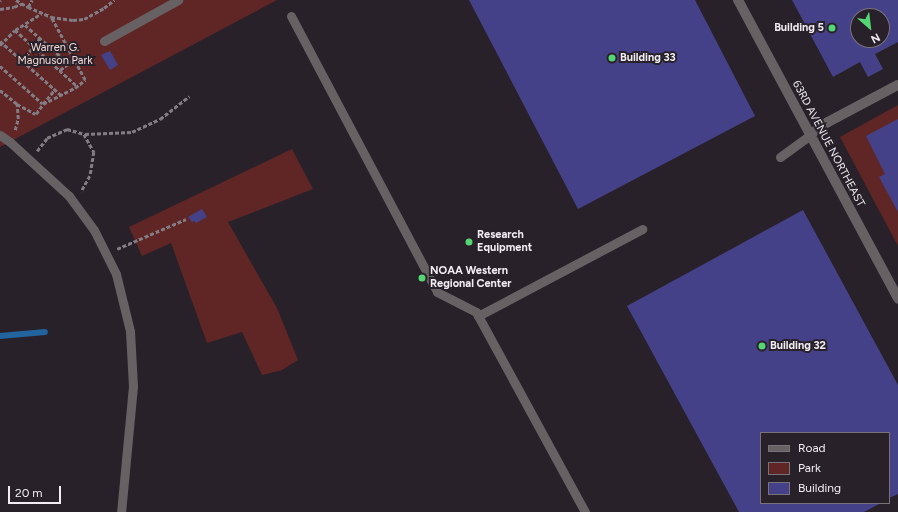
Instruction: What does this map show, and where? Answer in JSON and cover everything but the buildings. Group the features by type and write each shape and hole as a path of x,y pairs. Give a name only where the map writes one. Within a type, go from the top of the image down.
{"street":[{"name":"63RD AVENUE NORTHEAST","path":"738,0 898,299"},
{"path":"810,135 828,122 898,85"}],"lane":[{"path":"104,41 178,0"},
{"path":"291,16 437,292 476,312 585,512"},
{"path":"0,135 69,196 94,230 116,274 130,331 133,386 121,512"},
{"path":"780,157 810,135"},
{"path":"478,316 642,229"}],"path":[{"path":"16,0 21,4 51,17 73,20 84,19 104,8 114,0"},
{"path":"28,7 32,0"},
{"path":"0,9 14,7 21,4"},
{"path":"42,13 15,30 1,43 61,95"},
{"path":"42,104 61,95 85,80 51,17"},
{"path":"25,25 68,62"},
{"path":"15,30 77,86"},
{"path":"22,61 40,38"},
{"path":"54,50 66,44"},
{"path":"60,70 68,62 74,59"},
{"path":"0,66 42,104"},
{"path":"0,90 17,104 36,114 42,104 55,89"},
{"path":"30,161 47,138 67,129 84,134 132,132 160,119 190,96"},
{"path":"15,130 18,119 17,104"},
{"path":"74,204 90,176 94,152 84,134"},
{"path":"106,254 186,219"}],"green space":[{"name":"Warren G. Magnuson Park","path":"0,0 277,0 0,147"},
{"path":"898,105 898,246 840,137"},
{"path":"292,149 313,189 228,222 277,308 298,360 282,370 262,375 242,332 207,343 171,243 142,256 129,227"}],"waterway":[{"path":"0,336 45,332"}],"place":[{"name":"Building 5","path":"832,28"},
{"name":"Building 33","path":"612,58"},
{"name":"Research Equipment","path":"469,242"},
{"name":"NOAA Western Regional Center","path":"422,278"},
{"name":"Building 32","path":"762,346"}]}
